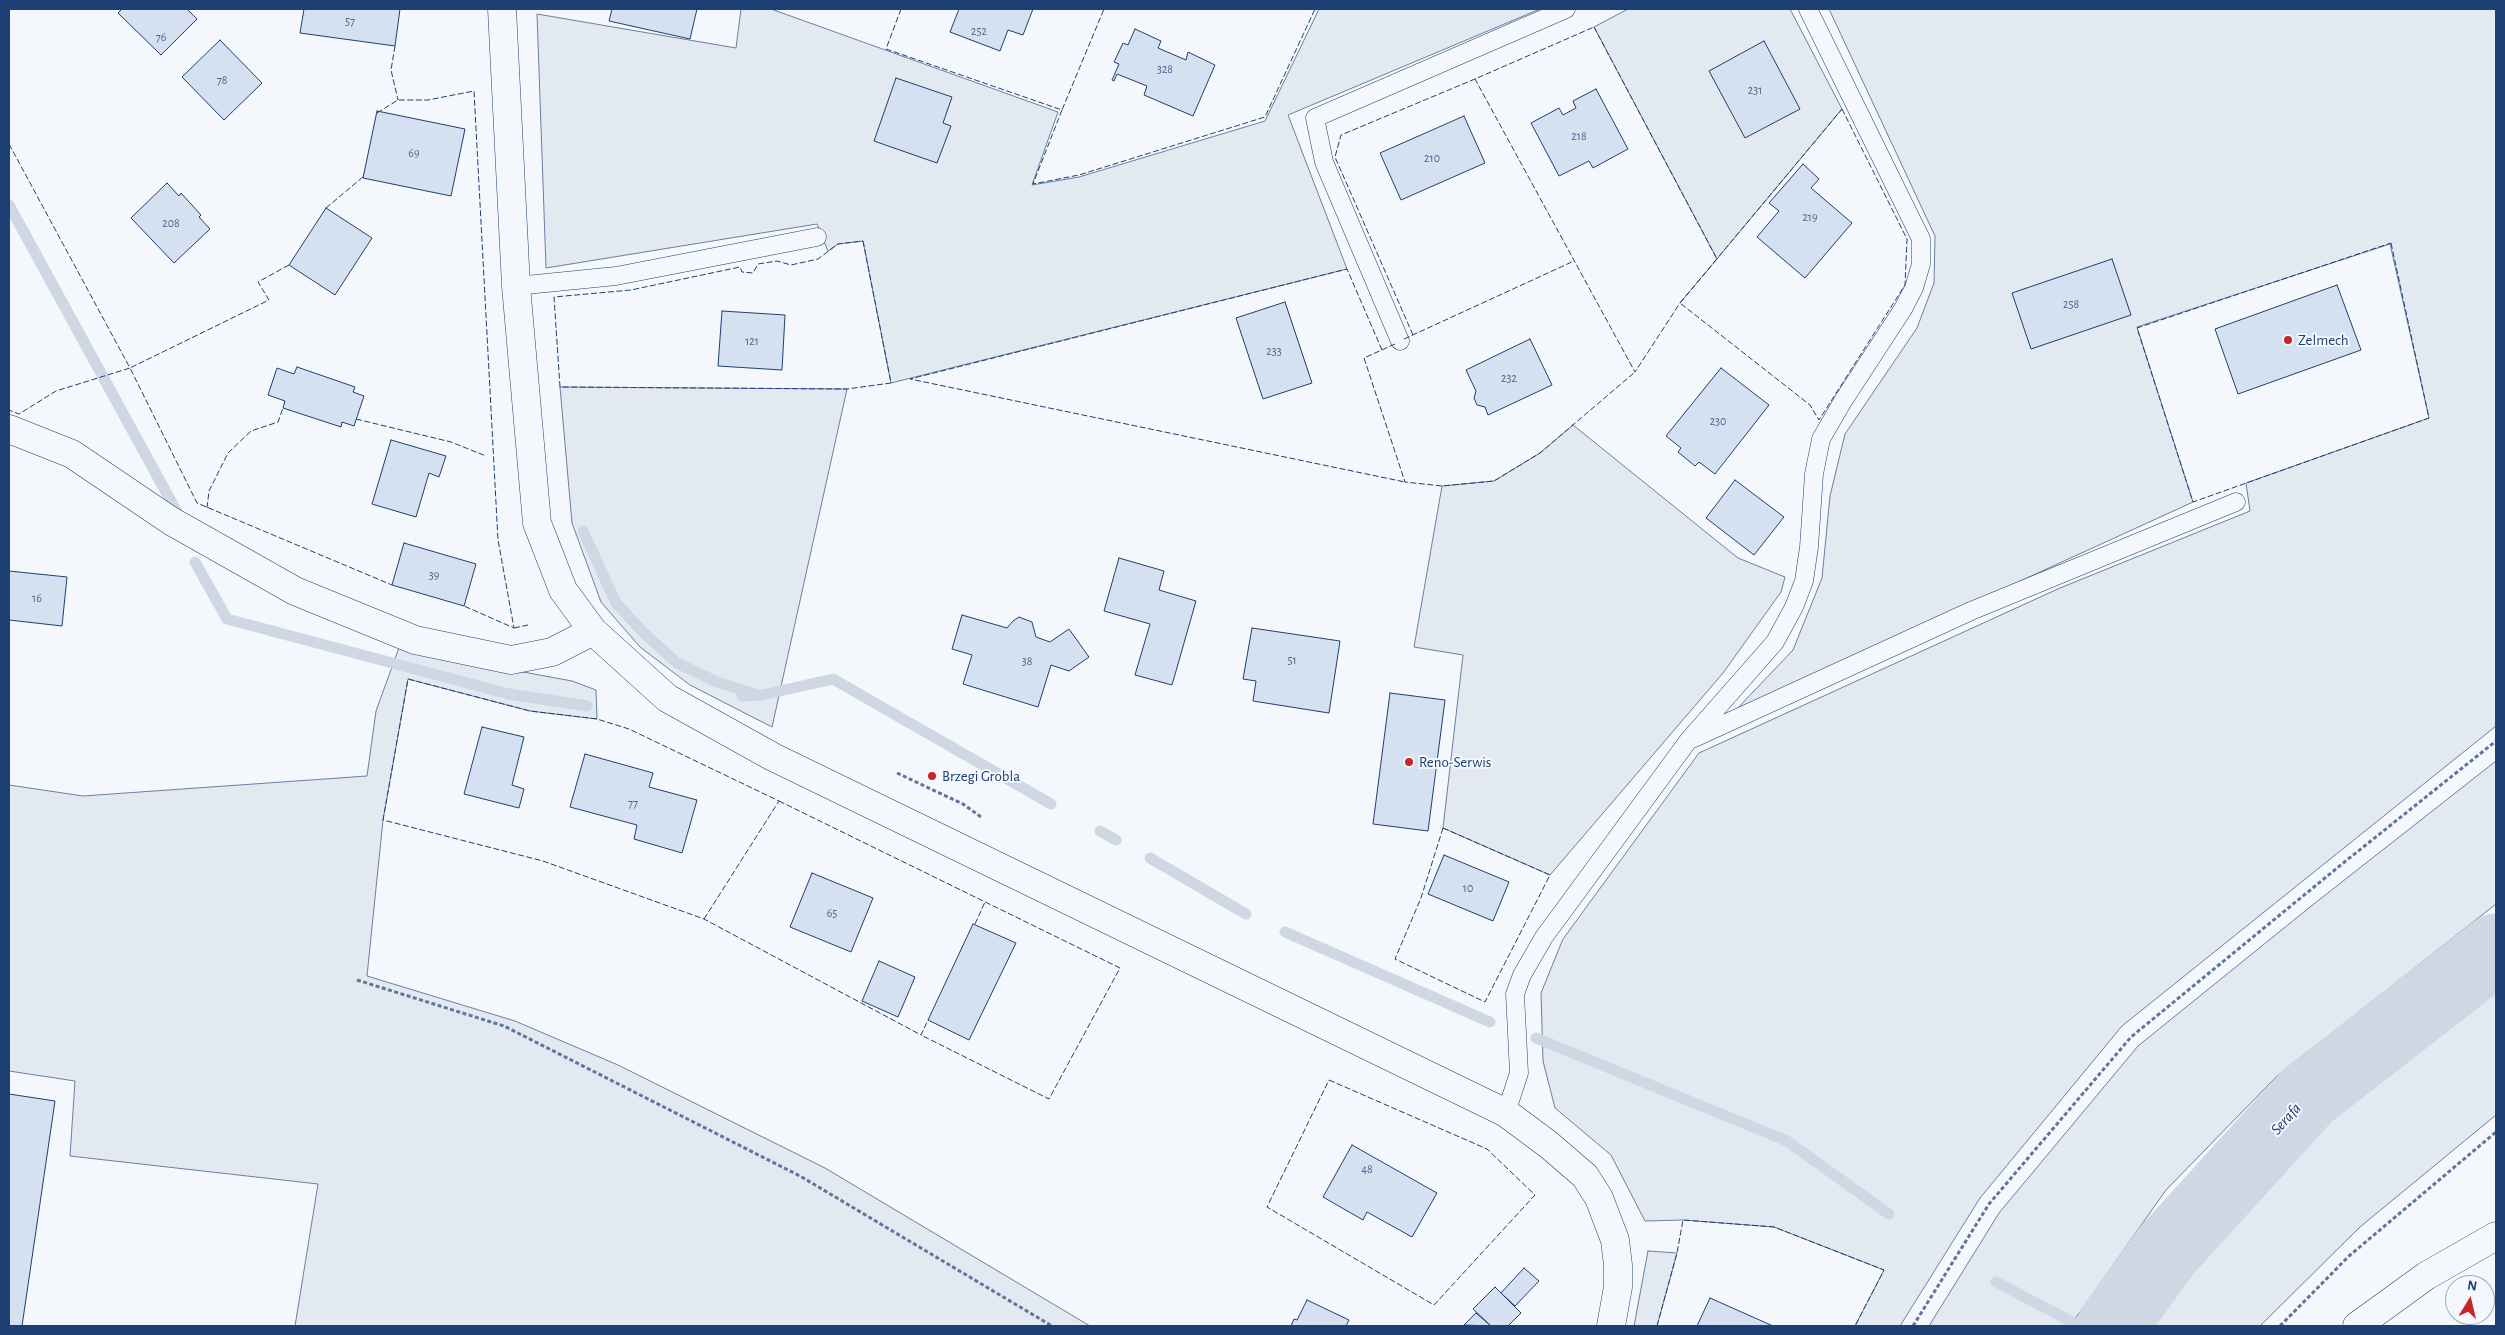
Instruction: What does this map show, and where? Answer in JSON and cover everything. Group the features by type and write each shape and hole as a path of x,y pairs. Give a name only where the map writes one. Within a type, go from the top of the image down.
{"street":[{"path":"502,9 516,286 537,523 563,590 593,631 667,698 773,757 1506,1112 1585,1176 1599,1198 1615,1240 1618,1265 1618,1287 1611,1326"},
{"path":"9,429 72,454 171,520 294,591 415,640 511,660 552,652 593,631"},
{"path":"2357,1326 2426,1276 2496,1236"}],"lane":[{"path":"1400,341 1324,162 1315,118 1566,9"},
{"path":"1506,1112 1519,1073 1515,994 1522,975 1544,937 1688,741 1775,642 1794,607 1804,581 1809,546 1814,474 1821,439 1842,401 1903,309 1914,288 1921,264 1921,239 1808,9"},
{"path":"516,286 616,276 817,237"},
{"path":"1688,741 1971,611 2236,502"}],"path":[{"path":"1913,1326 1989,1204 2130,1036 2496,741"},
{"path":"357,980 504,1026 800,1176 1052,1326"},
{"path":"2280,1326 2349,1256 2496,1132"}],"shaded area":[{"path":"741,9 771,9 1058,112 1032,185 1079,177 1265,121 1319,9 1540,9 1288,115 1347,269 891,383 863,241 838,244 828,251 817,224 546,268 537,14 736,48"},
{"path":"1628,9 1790,9 1842,109 1717,259 1594,27"},
{"path":"1829,9 2496,9 2496,726 2122,1026 1980,1198 1900,1326 1855,1326 1884,1270 1774,1227 1683,1220 1645,1221 1611,1155 1555,1108 1543,1061 1541,993 1563,939 1699,753 2060,588 2250,511 2246,483 2429,418 2390,244 2137,327 2193,502 1734,712 1793,650 1822,578 1830,496 1845,434 1917,328 1934,283 1935,236"},
{"path":"560,387 847,389 772,727 690,685 640,647 601,602 572,523"},
{"path":"1573,425 1738,558 1785,577 1781,592 1723,673 1550,875 1443,828 1463,655 1414,647 1442,486 1494,481 1540,453"},
{"path":"400,645 420,653 572,681 596,690 597,719 530,711 408,679 383,820 367,976 515,1021 618,1065 825,1168 1090,1326 295,1326 318,1184 70,1156 75,1081 9,1071 9,785 83,796 367,776 376,711"},
{"path":"2496,761 2496,904 2277,1076 2166,1190 2070,1326 1929,1326 1999,1213 2138,1046 2310,907"},
{"path":"2496,974 2496,1115 2360,1227 2260,1326 2150,1326 2212,1242 2342,1090"},
{"path":"1648,1251 1677,1253 1657,1326 1634,1326"}],"building":[{"path":"122,9 187,9 197,19 161,55 118,13"},
{"path":"304,9 400,9 395,46 300,33"},
{"path":"612,9 697,9 690,39 609,21"},
{"path":"959,9 1033,9 1023,35 1008,30 1000,51 950,32"},
{"path":"1135,29 1161,41 1158,48 1186,60 1188,52 1215,65 1193,116 1144,95 1147,86 1117,74 1114,81 1112,80 1119,64 1114,62 1123,43 1128,45"},
{"path":"220,40 262,83 224,120 182,77"},
{"path":"1764,41 1800,109 1745,138 1709,71"},
{"path":"896,78 952,97 943,123 951,126 937,163 874,141"},
{"path":"1596,89 1628,149 1593,168 1589,161 1559,176 1531,123 1559,108 1563,115 1576,108 1573,101"},
{"path":"377,111 465,129 451,196 363,178"},
{"path":"1464,116 1485,163 1401,200 1380,153"},
{"path":"1803,164 1819,179 1811,188 1852,223 1805,278 1757,237 1779,211 1769,203"},
{"path":"167,183 179,196 181,193 201,215 199,217 210,229 174,263 131,218"},
{"path":"326,208 372,238 335,295 289,265"},
{"path":"2112,259 2131,315 2031,349 2012,293"},
{"name":"Zelmech","path":"2337,285 2361,350 2238,394 2215,329"},
{"path":"1285,302 1312,383 1263,399 1236,318"},
{"path":"722,311 785,315 782,370 718,366"},
{"path":"1530,339 1552,385 1488,415 1485,407 1477,405 1474,398 1476,391 1466,370"},
{"path":"297,367 355,387 353,392 364,396 354,426 342,422 341,427 283,408 285,401 268,395 277,368 294,374"},
{"path":"1721,368 1769,405 1715,474 1699,462 1695,466 1678,452 1681,448 1666,436"},
{"path":"391,440 446,456 439,477 429,473 416,517 372,504"},
{"path":"1735,480 1784,517 1754,555 1706,518"},
{"path":"404,543 476,564 464,606 392,585"},
{"path":"1119,558 1164,571 1159,590 1196,601 1172,685 1135,675 1150,624 1104,611"},
{"path":"9,571 67,577 62,626 9,620"},
{"path":"962,615 1007,628 1019,617 1032,622 1036,637 1050,642 1069,629 1089,657 1069,671 1051,665 1038,707 963,684 972,655 952,649"},
{"path":"1252,628 1340,641 1329,713 1253,701 1256,681 1243,679"},
{"name":"Reno-Serwis","path":"1390,693 1445,700 1428,831 1373,824"},
{"path":"482,727 524,737 512,785 524,789 519,808 464,794"},
{"path":"585,754 653,773 649,787 697,800 682,853 634,839 637,825 570,807"},
{"path":"1444,855 1509,882 1493,921 1428,894"},
{"path":"812,873 873,898 851,952 790,927"},
{"path":"973,924 1016,943 969,1040 928,1020"},
{"path":"879,961 915,977 898,1017 862,1001"},
{"path":"9,1094 55,1101 22,1326 9,1326"},
{"path":"1352,1145 1437,1193 1412,1237 1367,1212 1363,1220 1323,1197"},
{"path":"1524,1268 1539,1281 1515,1306 1501,1293"},
{"path":"1495,1287 1521,1313 1508,1326 1491,1326 1473,1309"},
{"path":"1710,1298 1773,1326 1697,1326"},
{"path":"1307,1300 1349,1320 1346,1326 1291,1326 1294,1319 1297,1320"},
{"path":"1476,1313 1491,1326 1464,1325"}],"waterway":[{"path":"9,205 178,514"},
{"path":"583,531 616,603 644,633 677,663 717,682 752,693"},
{"path":"195,562 227,619 509,694 587,706"},
{"path":"742,696 762,695 833,679 1051,804"},
{"path":"1100,831 1116,840"},
{"path":"1150,858 1246,914"},
{"path":"1285,932 1490,1022"},
{"name":"Serafa","path":"2112,1326 2167,1250 2307,1096 2496,949"},
{"path":"1536,1038 1787,1141 1889,1214"},
{"path":"1996,1282 2080,1326"}],"fence":[{"path":"901,9 886,49 1062,110 1104,9"},
{"path":"1062,110 1033,184 1079,175 1265,117 1315,9"},
{"path":"1594,27 1717,259 1680,303 1635,372 1475,79 1594,27"},
{"path":"395,46 391,70 398,100"},
{"path":"1413,335 1335,157 1341,135 1475,79"},
{"path":"377,113 398,100 428,100 474,91 498,540 514,628 464,606"},
{"path":"1842,109 1907,239 1905,285 1819,420 1810,405 1680,303 1842,109"},
{"path":"9,144 130,368 56,391 19,414 9,410"},
{"path":"326,208 364,176"},
{"path":"863,241 891,383 847,389 560,387 554,297 631,290 740,267 742,272 753,273 758,264 777,261 791,265 818,259 838,244 863,241"},
{"path":"2391,243 2429,418 2193,502 2137,328 2391,243"},
{"path":"1404,339 1574,261"},
{"path":"289,265 258,282 269,300 130,368 197,503 392,585"},
{"path":"1382,350 1347,269 910,379 1405,482"},
{"path":"1395,344 1364,358 1405,482 1442,486 1494,481 1540,453 1635,372"},
{"path":"207,508 209,491 228,453 251,431 278,422 283,408"},
{"path":"356,419 451,442 486,456"},
{"path":"514,628 528,625"},
{"path":"704,919 779,801 629,729 597,719 530,711 408,679 383,820 543,861 704,919 921,1035 928,1020"},
{"path":"779,801 1120,968 1049,1099 921,1035"},
{"path":"1443,828 1550,875 1485,1002 1395,959 1421,898 1443,828"},
{"path":"975,924 985,902"},
{"path":"1329,1080 1487,1149 1535,1195 1434,1305 1267,1207 1329,1080"},
{"path":"1657,1326 1677,1253 1683,1220 1774,1227 1884,1270 1855,1326"}],"place":[{"name":"Zelmech","path":"2288,340"},
{"name":"Reno-Serwis","path":"1409,762"},
{"name":"Brzegi Grobla","path":"932,776"}]}
